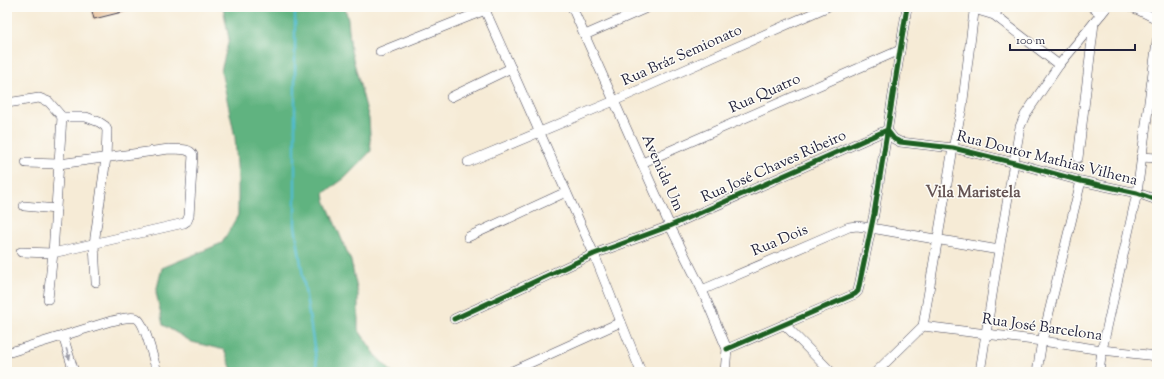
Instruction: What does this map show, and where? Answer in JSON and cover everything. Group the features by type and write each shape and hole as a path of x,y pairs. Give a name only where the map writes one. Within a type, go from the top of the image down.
{"street":[{"name":"Avenida Um","path":"572,7 670,226 702,290 727,349"},
{"path":"585,35 649,7"},
{"name":"Rua Bráz Semionato","path":"468,162 614,101 827,7"},
{"path":"725,372 727,349 852,295 858,291 871,228 907,7"},
{"path":"994,15 1000,7"},
{"path":"1092,7 1101,14"},
{"path":"980,372 1020,127 1025,115 1060,65 1107,7"},
{"path":"1132,7 1157,19"},
{"path":"380,52 485,8 594,254 641,372"},
{"path":"876,372 923,326 953,148 962,108 974,12 973,8 994,15 1060,65"},
{"path":"1078,158 1094,23"},
{"path":"1099,372 1102,350 1136,193 1157,41"},
{"name":"Rua Quatro","path":"642,163 900,50"},
{"path":"451,97 511,68"},
{"path":"7,103 39,98 49,102 62,117 60,164 48,299"},
{"path":"62,117 86,117 99,122 105,126 107,130 106,158 94,244 96,282"},
{"name":"Rua Doutor Mathias Vilhena","path":"887,130 894,139 900,142 953,148 1015,162 1081,181 1136,193 1157,200"},
{"name":"Rua José Chaves Ribeiro","path":"454,319 594,254 670,226 887,130"},
{"path":"20,252 53,253 184,223 187,221 189,216 193,155 187,150 169,149 60,164 26,163"},
{"path":"1141,157 1157,158"},
{"path":"1037,372 1042,341 1081,181"},
{"path":"468,237 566,192"},
{"path":"24,206 56,209"},
{"name":"Rua Dois","path":"702,290 849,227 857,226 871,228 999,250"},
{"path":"7,353 111,321 136,318 143,327 157,372"},
{"path":"510,372 621,322"},
{"path":"784,324 831,372"},
{"name":"Rua José Barcelona","path":"923,326 1157,356"},
{"path":"63,336 74,372"}],"green space":[{"path":"223,7 345,7 348,20 351,51 369,119 371,151 345,178 324,193 325,200 351,261 358,294 358,329 377,357 392,372 233,372 224,350 192,342 163,325 156,292 162,268 222,243 238,215 238,179 235,137 221,71 229,39"}],"building":[{"path":"91,7 138,7 138,8 94,19"}],"waterway":[{"path":"295,7 295,226 318,372"}],"cycle path":[{"path":"727,349 855,294 858,291 874,214 907,7"},
{"path":"454,319 594,254 670,226 887,130 894,139 900,142 953,148 1081,181 1137,193 1157,200"}],"district":[{"name":"Vila Maristela","path":"973,193"}]}
